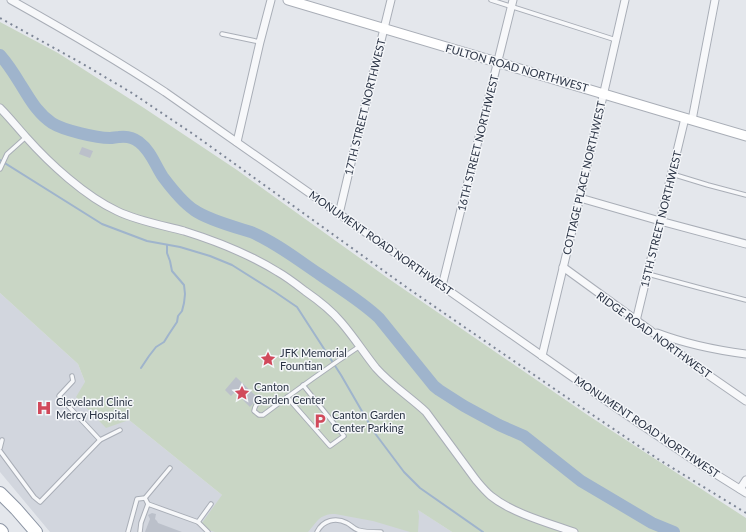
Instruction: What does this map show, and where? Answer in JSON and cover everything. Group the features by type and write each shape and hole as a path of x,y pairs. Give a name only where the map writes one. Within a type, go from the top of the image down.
{"highway":[{"path":"0,493 36,532"},
{"path":"0,502 25,532"}],"main road":[{"name":"FULTON ROAD NORTHWEST","path":"288,0 746,136"}],"street":[{"name":"MONUMENT ROAD NORTHWEST","path":"11,0 135,72 165,92 542,356 682,452 743,491"},
{"path":"237,142 271,0"},
{"name":"17TH STREET NORTHWEST","path":"339,214 391,0"},
{"name":"COTTAGE PLACE NORTHWEST","path":"542,356 625,0"},
{"name":"15TH STREET NORTHWEST","path":"636,321 672,174 688,119 715,0"},
{"name":"16TH STREET NORTHWEST","path":"442,286 512,3"},
{"path":"0,108 50,161 86,192 116,210 140,220 183,231 240,252 279,272 316,299 333,313 341,322 386,378 426,412 483,489 492,497 519,512 574,532"},
{"path":"580,198 746,244"},
{"name":"RIDGE ROAD NORTHWEST","path":"563,268 651,331 704,372 746,401"},
{"path":"651,331 704,347 746,354"},
{"path":"743,491 746,480"}],"lane":[{"path":"490,0 512,3 616,40"},
{"path":"222,34 260,42"},
{"path":"0,169 7,154 26,137"},
{"path":"672,174 746,195"},
{"path":"648,274 746,300"},
{"path":"285,398 260,402 254,407 254,411 259,415 262,415 360,346"},
{"path":"72,376 73,381 59,396 100,440"},
{"path":"285,398 330,446 344,436 303,385"},
{"path":"2,440 0,449 34,497 40,502 100,440 120,430"},
{"path":"128,532 137,499 145,498 170,468"},
{"path":"140,532 148,504 145,498"},
{"path":"148,504 198,522 208,532"},
{"path":"198,522 211,504"},
{"path":"317,532 322,524 333,520 345,522 357,530 380,532"}],"shaded area":[{"name":"Cleveland Clinic Mercy Hospital","path":"0,293 78,364 85,382 129,420 222,495 380,485 452,532 50,532 0,472"}],"green space":[{"path":"0,22 58,53 237,170 389,279 589,416 746,518 746,532 452,532 418,510 418,532 410,532 373,521 335,514 325,515 322,517 308,532 215,532 199,527 222,495 129,420 106,428 76,397 85,382 78,364 0,293"}],"building":[{"path":"82,147 93,151 90,158 79,154"},
{"path":"236,377 258,398 250,407 235,392 231,396 225,390"},
{"path":"152,513 156,514 155,519 158,523 182,532 145,532 150,519 148,515"}],"waterway":[{"path":"0,55 34,106 52,123 71,131 88,135 104,138 127,137 137,141 147,150 163,177 174,191 194,210 214,220 251,232 269,241 365,306 379,318 434,386 439,390 464,406 499,425 524,436 581,481 652,523 674,532"},
{"path":"0,160 102,224 147,241 180,247 210,256 232,265 297,307 341,375 374,432 404,472 420,488 483,532"},
{"path":"141,368 156,347 164,342 177,322 184,303 184,285 172,271 167,253 167,245"}],"railway":[{"path":"0,18 132,93 196,136 409,289 575,403 658,459 746,513"}],"place":[{"name":"JFK Memorial Fountian","path":"268,359"},
{"name":"Canton Garden Center","path":"242,393"},
{"name":"Cleveland Clinic Mercy Hospital","path":"44,408"},
{"name":"Canton Garden Center Parking","path":"320,421"}]}
